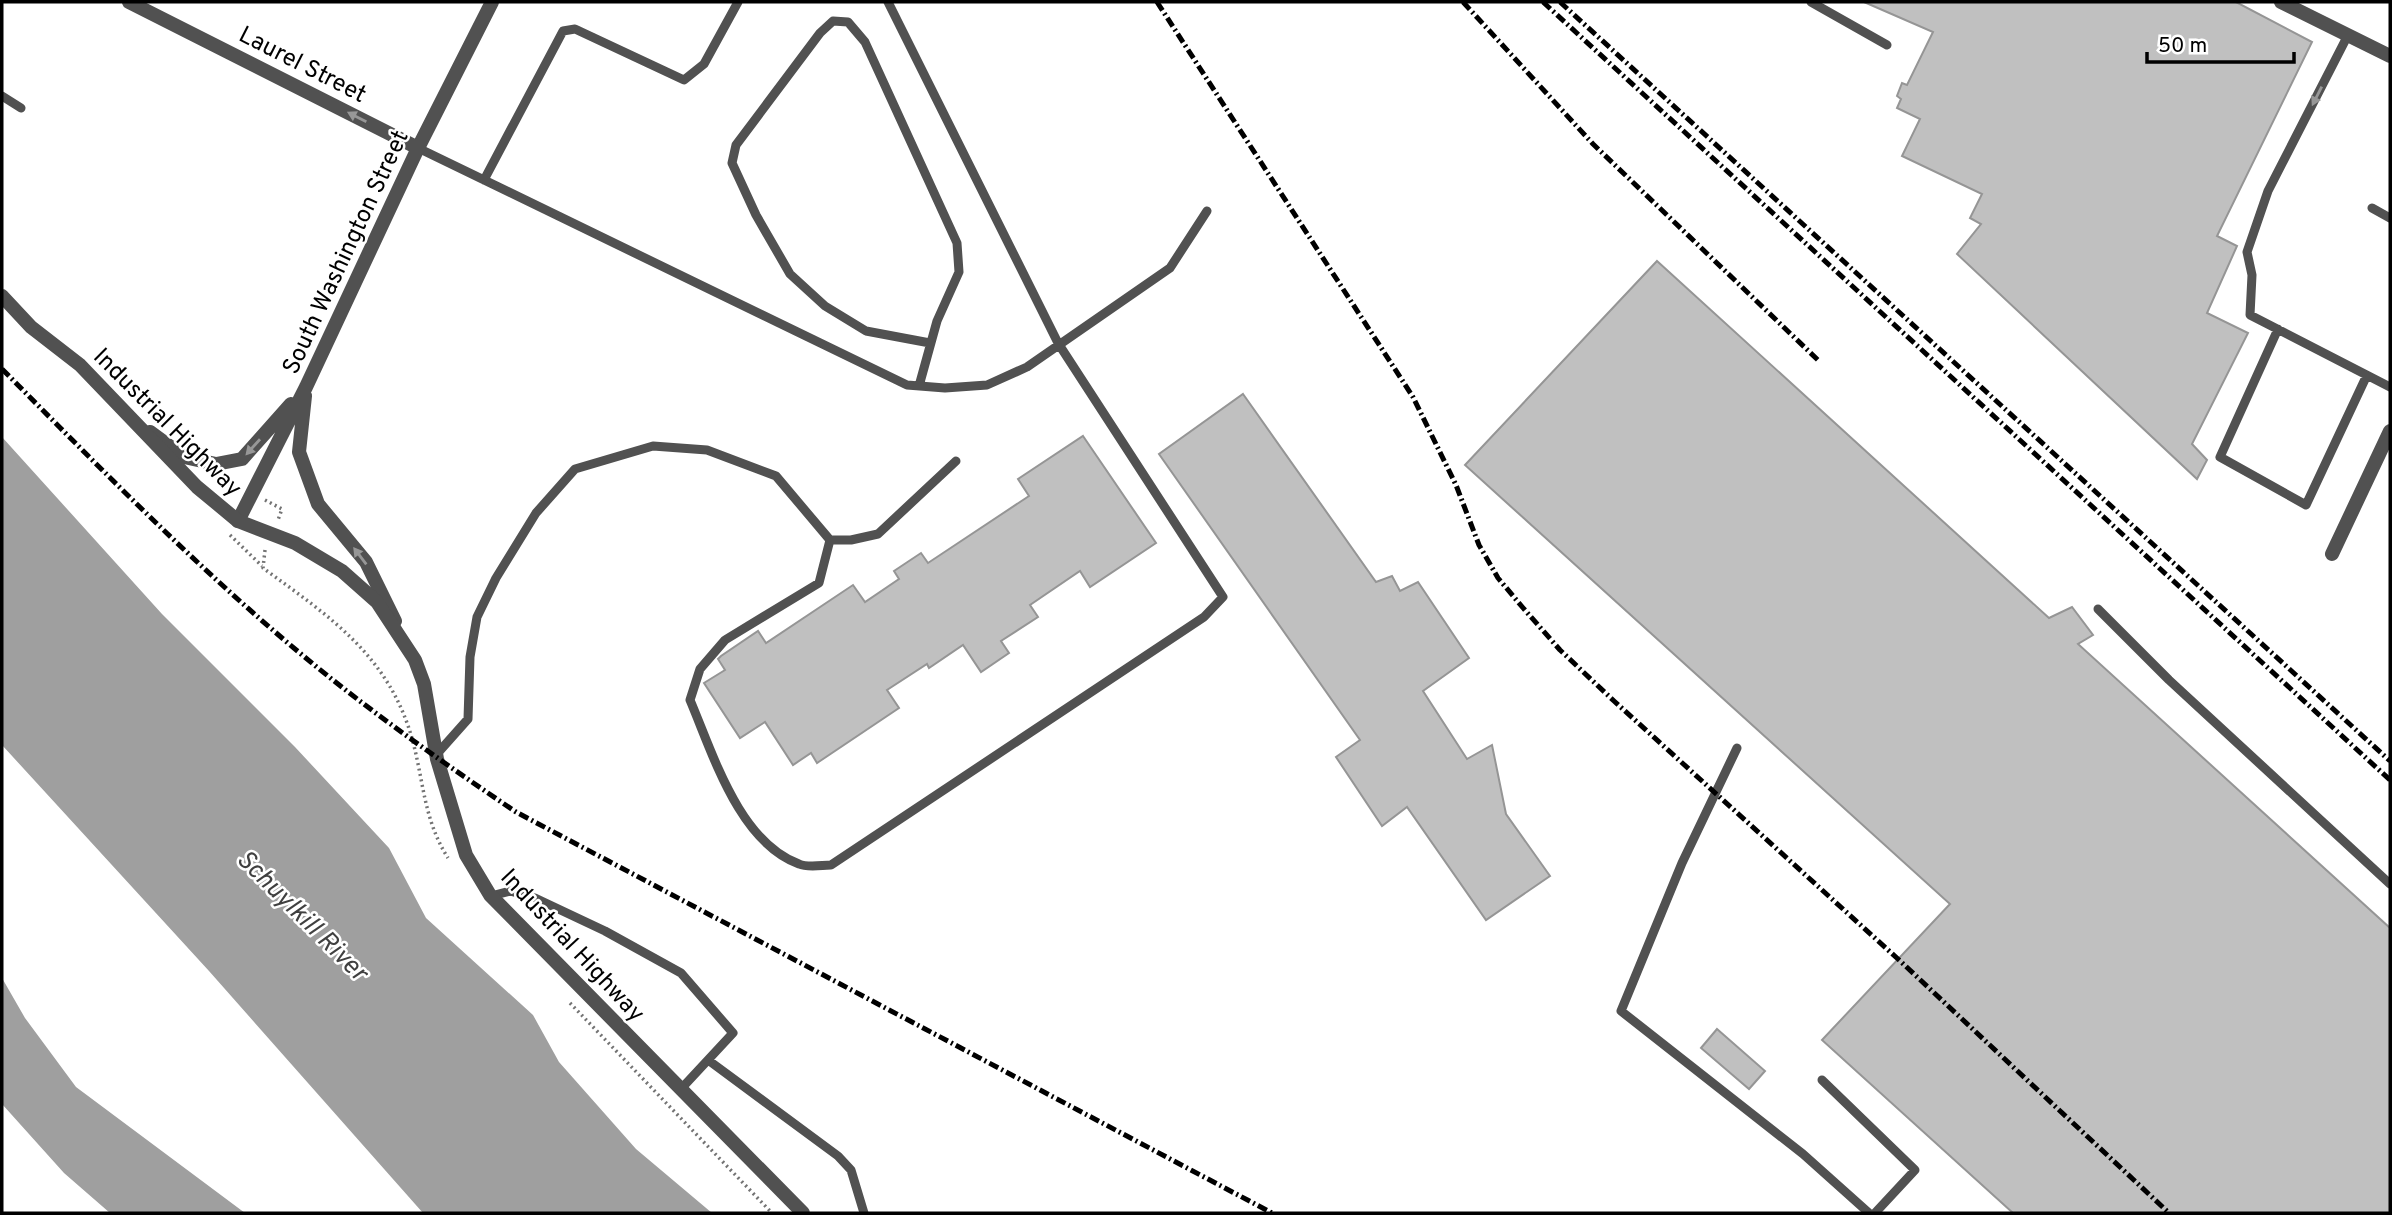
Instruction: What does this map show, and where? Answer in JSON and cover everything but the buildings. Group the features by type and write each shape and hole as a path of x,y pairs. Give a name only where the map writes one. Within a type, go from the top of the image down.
{"street":[{"name":"Laurel Street","path":"129,2 418,148"},
{"path":"2281,2 2390,56"},
{"name":"South Washington Street","path":"238,521 306,387 488,3"},
{"name":"Industrial Highway","path":"2,296 32,327 80,365 197,487 238,521 295,543 342,571 377,601 415,660 424,684 436,755 466,855 491,895 803,1213"},
{"path":"128,415 184,457 216,464 242,459 306,387"},
{"path":"306,387 299,452 318,504 366,562 415,660"},
{"path":"2332,554 2390,430"}],"lane":[{"path":"484,180 563,31 575,29 684,80 704,64 738,2"},
{"path":"830,540 819,583 724,640 700,669 690,700 732,798 770,848 801,865 831,865 1204,617 1223,597 1058,343 888,2"},
{"path":"1811,2 1887,45"},
{"path":"919,386 930,342 959,272 957,243 865,43 848,22 833,21 820,33 736,145 732,163 756,215 790,274 825,306 866,331 930,342"},
{"path":"2348,35 2268,191 2247,252 2252,275 2250,315 2390,387"},
{"path":"2,96 21,108"},
{"path":"418,148 907,385 919,386 945,388 987,385 1027,367 1170,268 1207,211"},
{"path":"2372,208 2390,218"},
{"path":"2278,329 2220,457 2306,505 2367,375"},
{"path":"436,755 468,719 470,657 477,617 536,513 575,469 653,446 707,450 776,476 830,540 851,540 878,534 956,461"},
{"path":"2098,608 2179,690 2390,884"},
{"path":"1737,748 1682,863 1621,1011 1803,1154 1869,1213"},
{"path":"491,895 510,891 535,898 605,931 681,973 733,1033 680,1090"},
{"path":"708,1060 838,1156 851,1170 864,1213"},
{"path":"1822,1080 1915,1170 1875,1213"}],"water":[{"name":"Schuylkill River","path":"2,437 162,614 295,747 389,848 426,918 533,1015 559,1062 636,1149 712,1213 423,1213 209,971 2,745"},
{"path":"2,978 25,1018 76,1087 245,1213 110,1213 64,1173 2,1104"}],"railway":[{"path":"1157,2 1413,397 1456,485 1479,545 1498,578 1560,650 1898,959 2169,1213"},
{"path":"1463,2 1593,144 1820,362"},
{"path":"1543,2 2390,780"},
{"path":"1560,2 2390,761"},
{"path":"2,369 156,523 276,633 391,724 516,812 1272,1213"}]}
